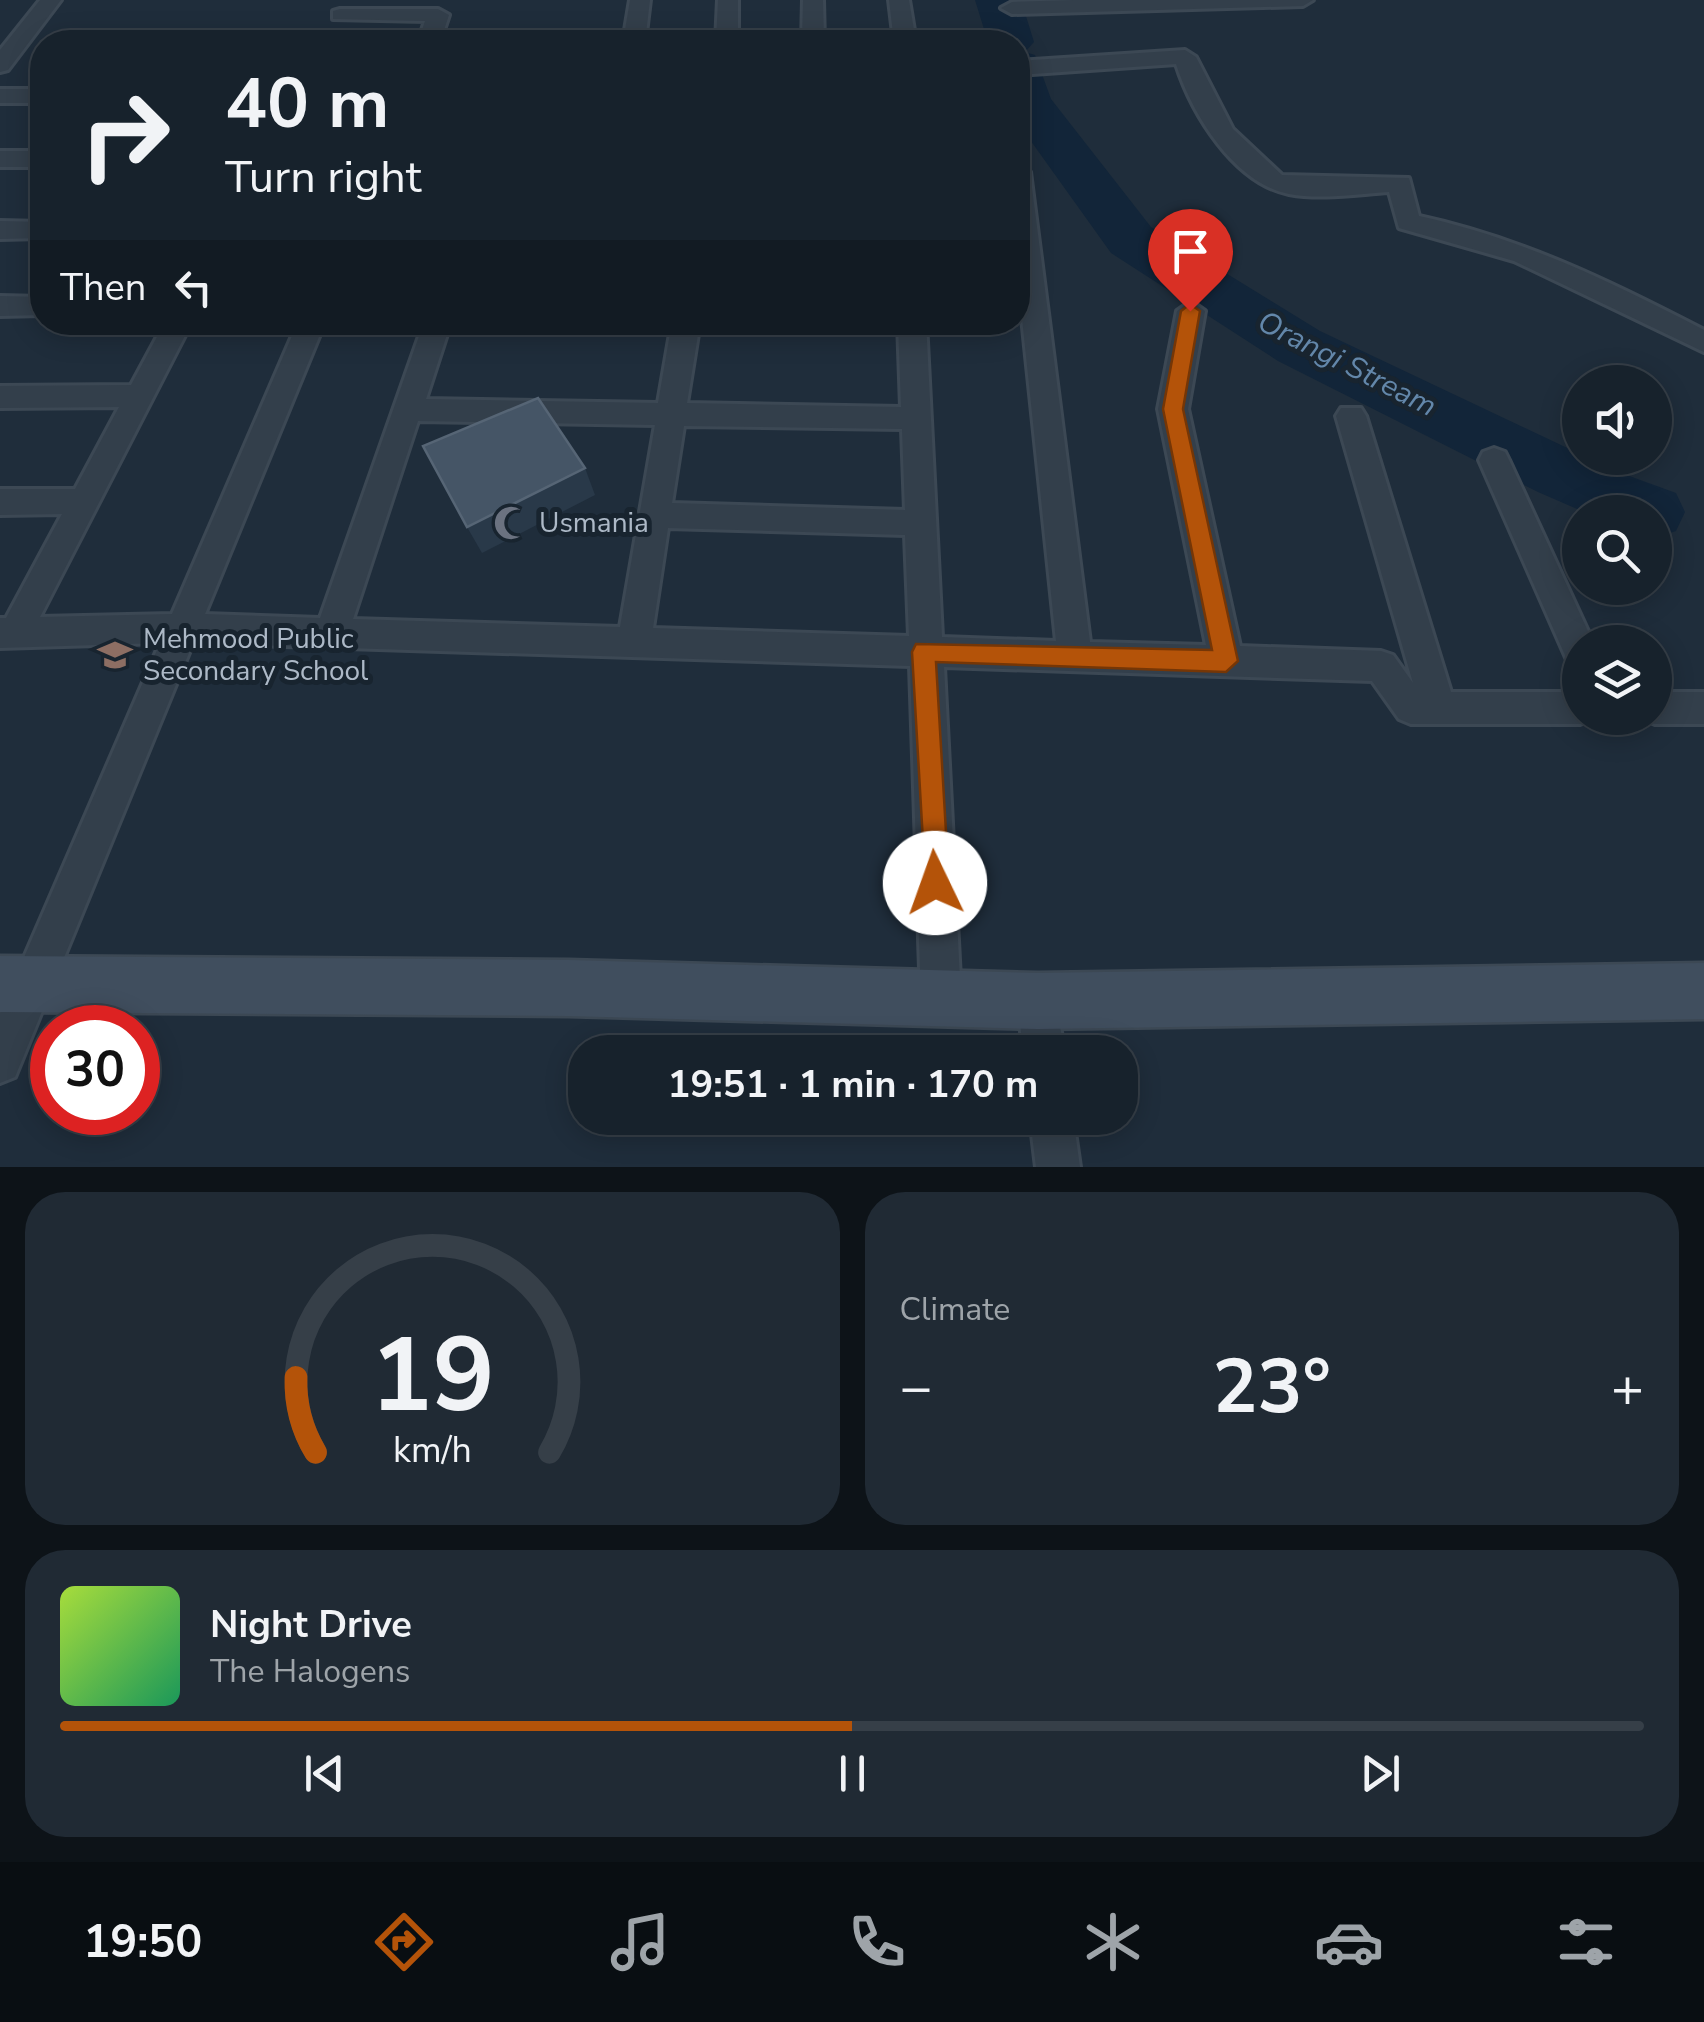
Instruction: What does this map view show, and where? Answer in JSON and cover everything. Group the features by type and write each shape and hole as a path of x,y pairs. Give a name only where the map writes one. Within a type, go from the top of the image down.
{"main road":[{"path":"16,984 570,988 941,999 1041,1027 1704,991"}],"street":[{"path":"0,65 51,0"},
{"path":"636,30 640,0"},
{"path":"728,0 728,30"},
{"path":"813,0 813,30"},
{"path":"899,0 903,30"},
{"path":"1012,8 1303,0"},
{"path":"340,15 438,15 433,30"},
{"path":"1030,67 1185,58 1198,98 1243,156 1285,186 1400,184 1408,222 1467,232 1520,253 1704,342"},
{"path":"0,96 30,96"},
{"path":"0,159 30,159"},
{"path":"0,230 30,230"},
{"path":"1030,276 1074,656"},
{"path":"0,306 30,306"},
{"path":"1190,311 1173,409 1226,661"},
{"path":"8,633 85,501 171,335"},
{"path":"0,1062 16,984 183,628 307,335"},
{"path":"331,633 434,335"},
{"path":"634,643 684,335"},
{"path":"913,335 941,999"},
{"path":"0,397 140,396"},
{"path":"408,410 916,418"},
{"path":"1351,416 1438,708"},
{"path":"1494,460 1568,625"},
{"path":"0,502 85,501"},
{"path":"654,515 920,522"},
{"path":"8,633 183,628 1381,666 1411,708 1562,708"},
{"path":"1672,708 1704,708"},
{"path":"1054,1135 1058,1167"}],"building":[{"path":"538,398 585,468 467,527 423,446"}],"waterway":[{"name":"Orangi Stream","path":"998,0 1007,30"},
{"name":"Orangi Stream","path":"1030,105 1131,240 1299,346 1611,495"}],"place":[{"name":"Usmania","path":"511,523"},
{"name":"Mehmood Public Secondary School","path":"115,655"}],"route":[{"path":"935,883 924,652 1226,661 1173,409 1190,311"}]}
